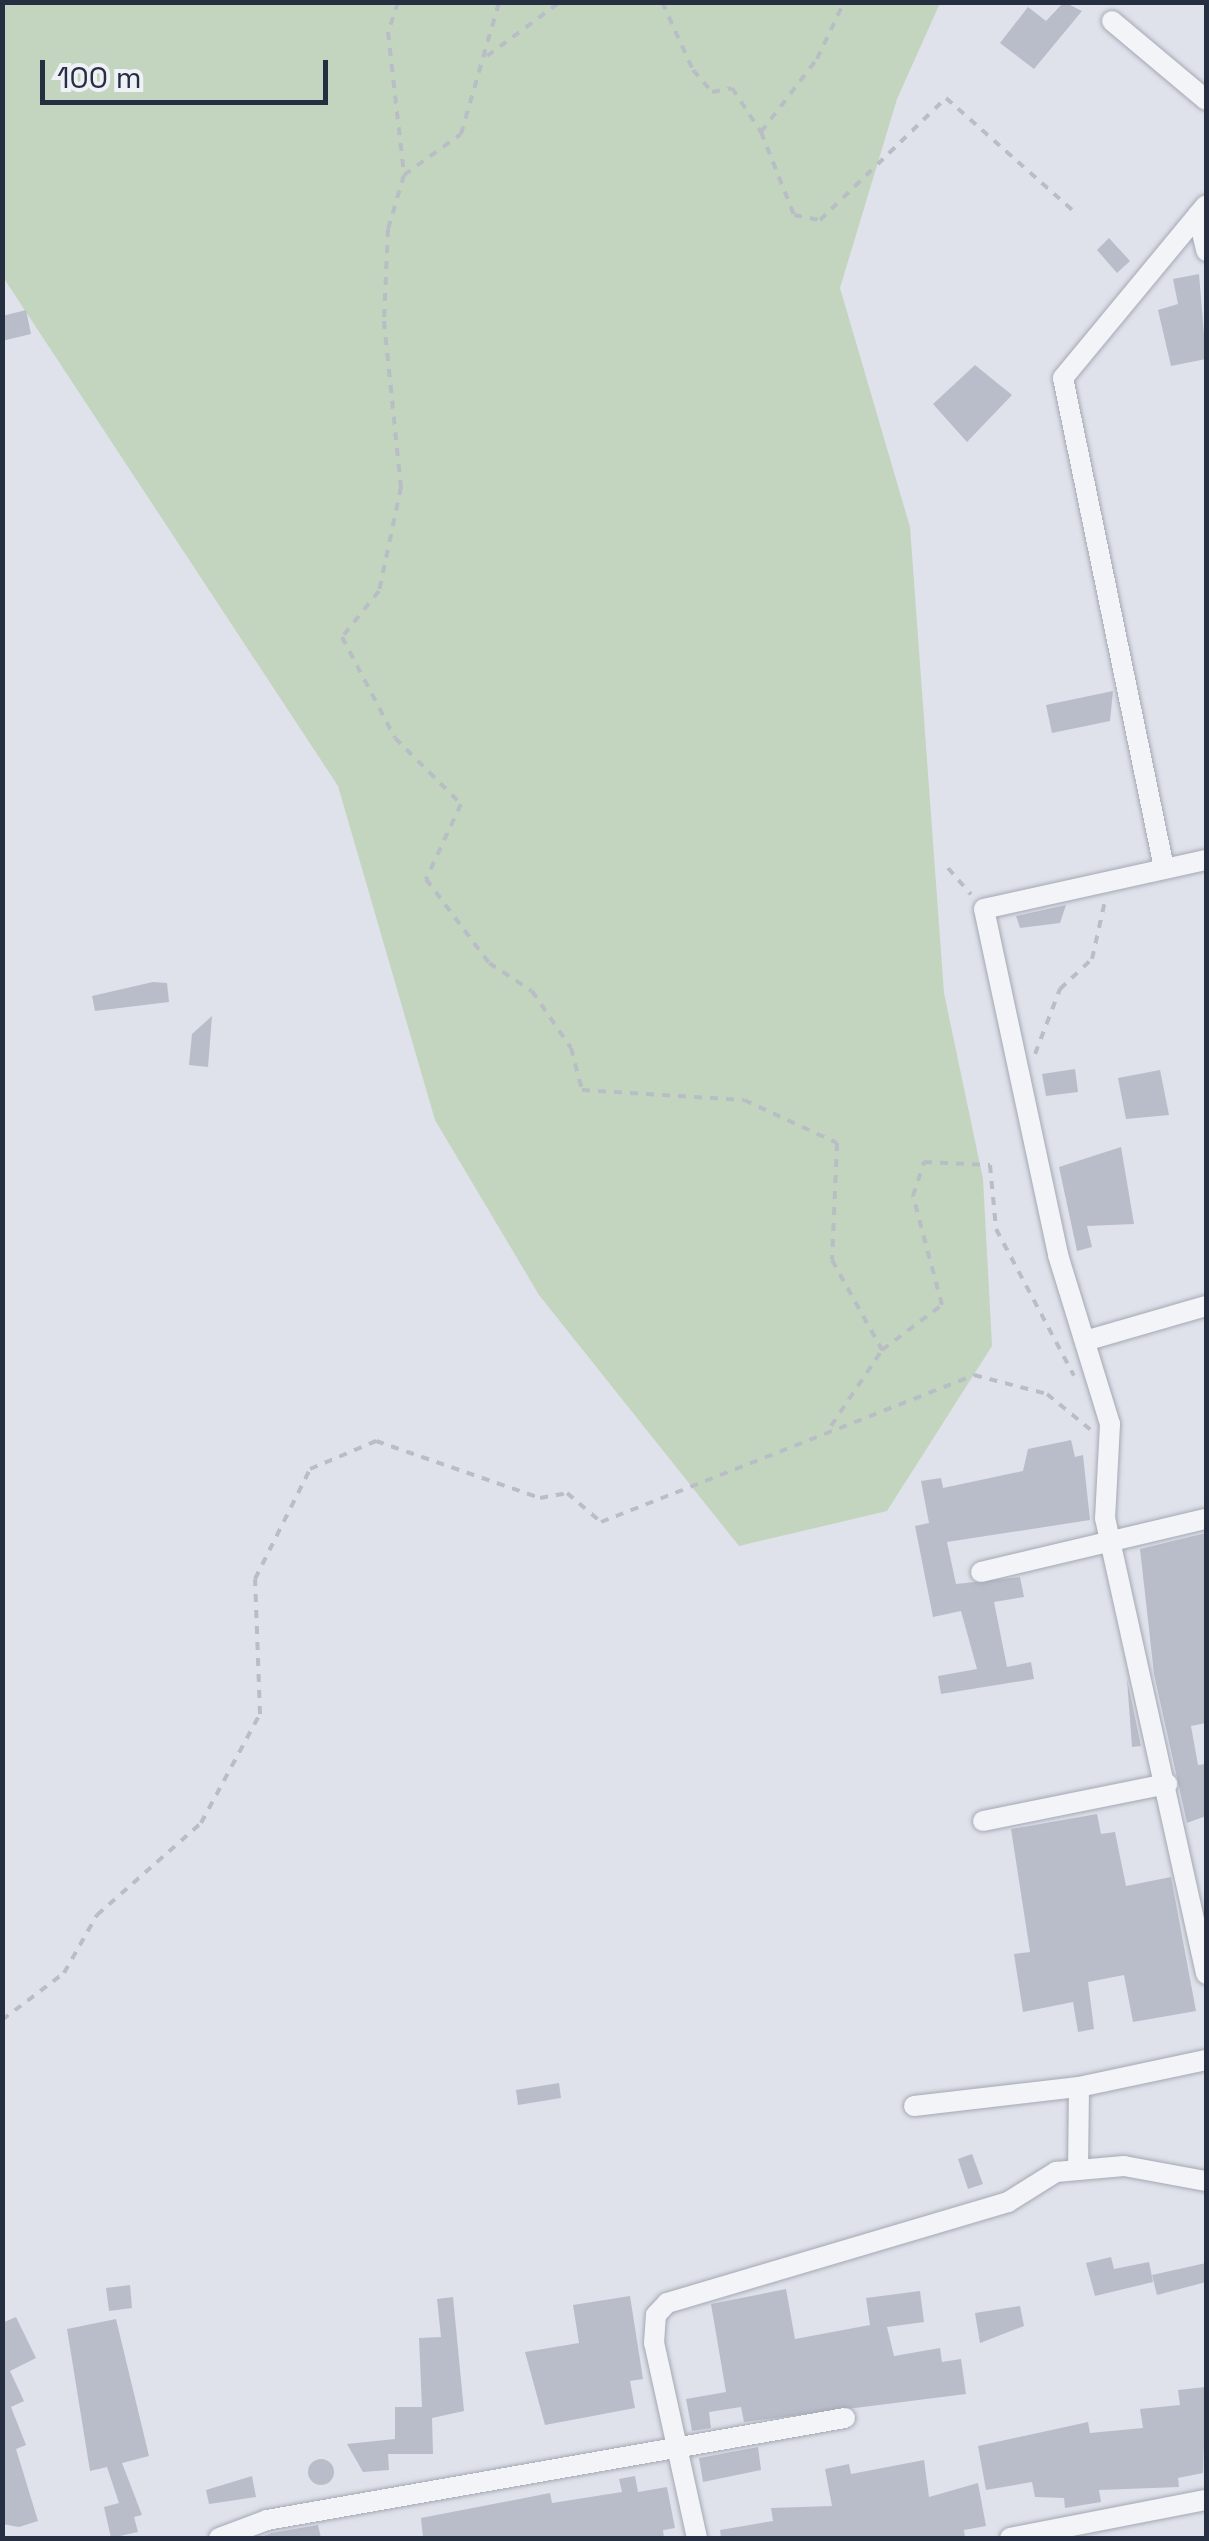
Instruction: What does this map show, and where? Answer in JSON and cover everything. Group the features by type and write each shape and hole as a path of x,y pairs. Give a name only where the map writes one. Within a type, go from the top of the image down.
{"street":[{"path":"1112,21 1206,100"},
{"path":"1202,210 1206,250"},
{"path":"1164,868 1063,378 1202,210"},
{"path":"1206,860 984,908 1058,1256 1088,1340 1111,1447 1110,1542 1167,1784 1206,1974"},
{"path":"1088,1340 1205,1309"},
{"path":"981,1572 1206,1519"},
{"path":"983,1821 1167,1784"},
{"path":"914,2106 1078,2087 1206,2060"},
{"path":"1078,2087 1078,2170"},
{"path":"697,2538 654,2328 667,2303 1008,2202 1056,2172 1124,2166 1206,2181"},
{"path":"220,2538 267,2520 845,2418"},
{"path":"1010,2538 1206,2500"}],"path":[{"path":"398,2 388,32 404,175 388,229 384,321 398,518 380,591 342,637 394,738 461,804 426,879 489,963 532,991 571,1048 582,1090 744,1100 836,1143 832,1260 882,1350"},
{"path":"404,175 460,134 488,56 499,2"},
{"path":"488,56 560,2"},
{"path":"662,2 693,70 712,92 741,96 761,132 794,215 820,220 946,98 1078,215"},
{"path":"761,132 817,60 844,2"},
{"path":"948,868 984,908"},
{"path":"1022,1091 1060,989 1082,977 1106,898 1130,876"},
{"path":"829,1429 882,1350 942,1306 913,1196 924,1162 990,1166 996,1229 1076,1380"},
{"path":"2,2020 64,1973 97,1915 200,1824 260,1714 255,1579 310,1469 376,1441 540,1498 567,1493 601,1522 974,1375 1047,1394 1111,1447"},
{"path":"1093,1413 1111,1447"}],"green space":[{"path":"3,3 940,3 897,99 840,288 910,527 944,993 983,1179 992,1346 887,1511 739,1546 539,1295 435,1120 338,786 3,277"}],"building":[{"path":"1064,2 1082,11 1034,69 1000,43 1028,7 1046,21"},
{"path":"1109,238 1130,261 1117,273 1097,250"},
{"path":"1199,274 1206,359 1171,366 1158,310 1178,304 1173,279"},
{"path":"26,310 31,334 2,341 2,316"},
{"path":"975,365 1012,395 967,442 933,404"},
{"path":"1113,691 1110,721 1052,733 1046,705"},
{"path":"1066,905 1060,923 1020,928 1016,916"},
{"path":"153,982 167,983 169,1002 95,1011 92,996"},
{"path":"212,1016 208,1067 189,1065 192,1034"},
{"path":"1075,1069 1078,1092 1046,1096 1042,1074"},
{"path":"1160,1070 1169,1115 1126,1119 1118,1078"},
{"path":"1121,1147 1134,1224 1087,1226 1092,1247 1077,1251 1059,1167"},
{"path":"1071,1440 1075,1457 1083,1455 1090,1520 947,1542 956,1584 1020,1577 1024,1597 994,1602 1007,1667 1031,1662 1034,1679 941,1694 938,1676 977,1669 961,1611 933,1617 915,1526 929,1523 921,1481 941,1478 943,1488 1023,1471 1028,1449"},
{"path":"1206,1533 1206,1723 1191,1726 1198,1765 1206,1764 1206,1816 1187,1823 1154,1674 1140,1549"},
{"path":"1127,1679 1141,1746 1132,1747"},
{"path":"1097,1814 1101,1834 1115,1832 1126,1886 1171,1877 1196,2011 1133,2022 1124,1975 1088,1982 1094,2029 1078,2032 1073,2002 1023,2012 1014,1954 1030,1952 1011,1829"},
{"path":"559,2083 561,2098 518,2105 516,2090"},
{"path":"972,2154 983,2184 968,2189 958,2159"},
{"path":"1111,2257 1114,2269 1149,2262 1153,2282 1095,2296 1086,2263"},
{"path":"1206,2263 1206,2282 1157,2295 1152,2275"},
{"path":"130,2285 132,2308 109,2311 106,2288"},
{"path":"786,2289 795,2339 870,2325 866,2298 920,2291 924,2322 887,2327 894,2356 940,2348 942,2362 961,2359 966,2394 744,2422 741,2407 709,2412 711,2428 692,2431 686,2399 726,2392 711,2304"},
{"path":"630,2296 643,2379 630,2381 635,2408 545,2425 525,2352 579,2343 573,2305"},
{"path":"453,2297 464,2411 432,2418 433,2454 388,2454 389,2470 363,2472 347,2444 395,2439 395,2407 422,2407 419,2338 441,2337 437,2299"},
{"path":"1020,2306 1024,2326 980,2343 975,2313"},
{"path":"16,2317 36,2358 10,2371 24,2401 11,2407 26,2445 16,2449 38,2521 19,2527 2,2524 2,2323"},
{"path":"116,2319 149,2456 122,2463 142,2515 134,2517 138,2532 111,2538 104,2507 119,2503 107,2467 90,2471 67,2329"},
{"path":"1206,2387 1203,2473 1178,2478 1179,2487 1099,2490 1101,2502 1065,2508 1064,2498 1035,2497 1032,2482 986,2490 978,2446 1088,2422 1090,2433 1143,2428 1140,2409 1180,2405 1178,2390"},
{"path":"758,2447 761,2470 703,2482 699,2458"},
{"path":"321,2459 330,2463 334,2472 330,2481 321,2485 312,2481 308,2472 312,2463"},
{"path":"924,2460 929,2497 978,2483 986,2526 964,2530 965,2538 721,2538 720,2530 773,2521 771,2508 832,2506 825,2469 849,2464 851,2474"},
{"path":"252,2476 256,2497 209,2504 206,2490"},
{"path":"635,2476 638,2492 667,2487 675,2528 663,2530 664,2538 423,2538 421,2518 550,2493 552,2503 622,2492 619,2479"},
{"path":"318,2525 321,2538 259,2538 271,2533"}]}
